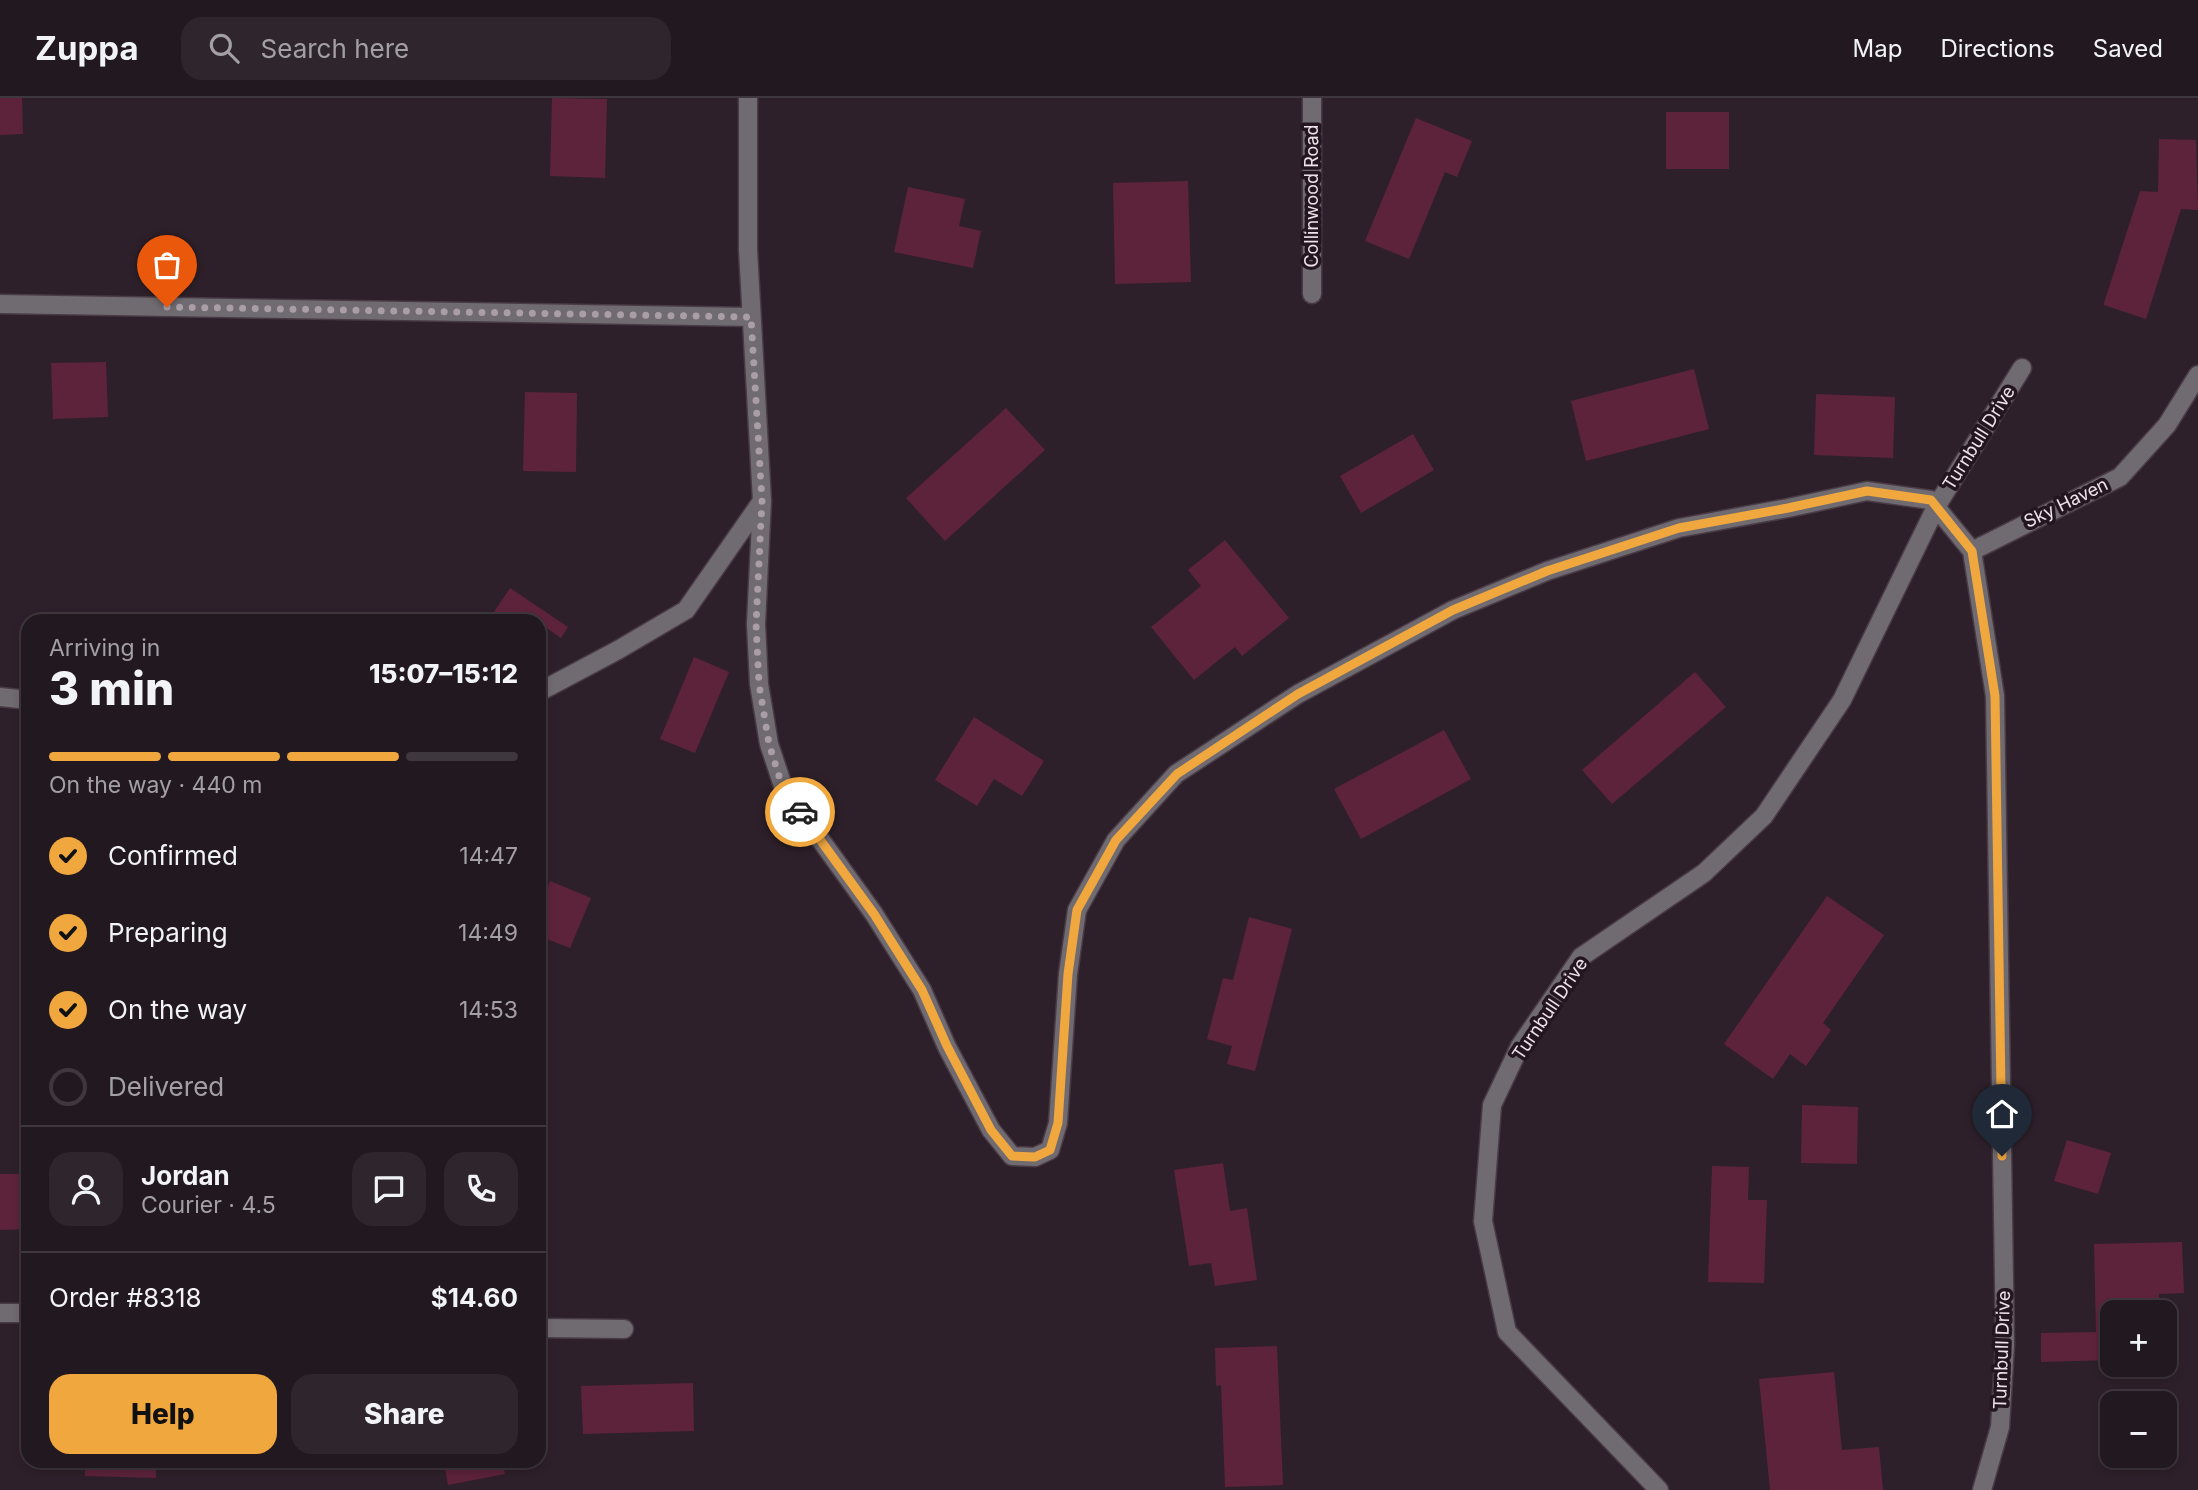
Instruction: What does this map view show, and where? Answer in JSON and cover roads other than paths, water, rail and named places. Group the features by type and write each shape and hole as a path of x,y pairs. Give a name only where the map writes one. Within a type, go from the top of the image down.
{"street":[{"name":"Turnbull Drive","path":"748,98 748,250 762,501 756,624 759,684 769,744 783,789 874,914 922,990 947,1046 991,1130 1012,1156 1035,1157 1050,1150 1058,1123 1068,974 1077,910 1116,840 1177,774 1298,694 1453,610 1547,571 1679,528 1867,491 1931,500 1972,551 1995,696 2005,1345 2000,1427 1982,1490"},
{"name":"Collinwood Road","path":"1312,98 1312,294"},
{"path":"0,304 751,317"},
{"name":"Turnbull Drive","path":"1659,1490 1507,1332 1483,1221 1492,1105 1520,1046 1581,957 1704,873 1764,816 1842,700 1936,507 2022,368"},
{"name":"Sky Haven","path":"1972,551 2120,477 2166,425 2198,375"},
{"path":"546,688 686,610 762,501"},
{"path":"0,696 21,699"},
{"path":"0,1313 21,1313"},
{"path":"546,1328 624,1329"}]}
